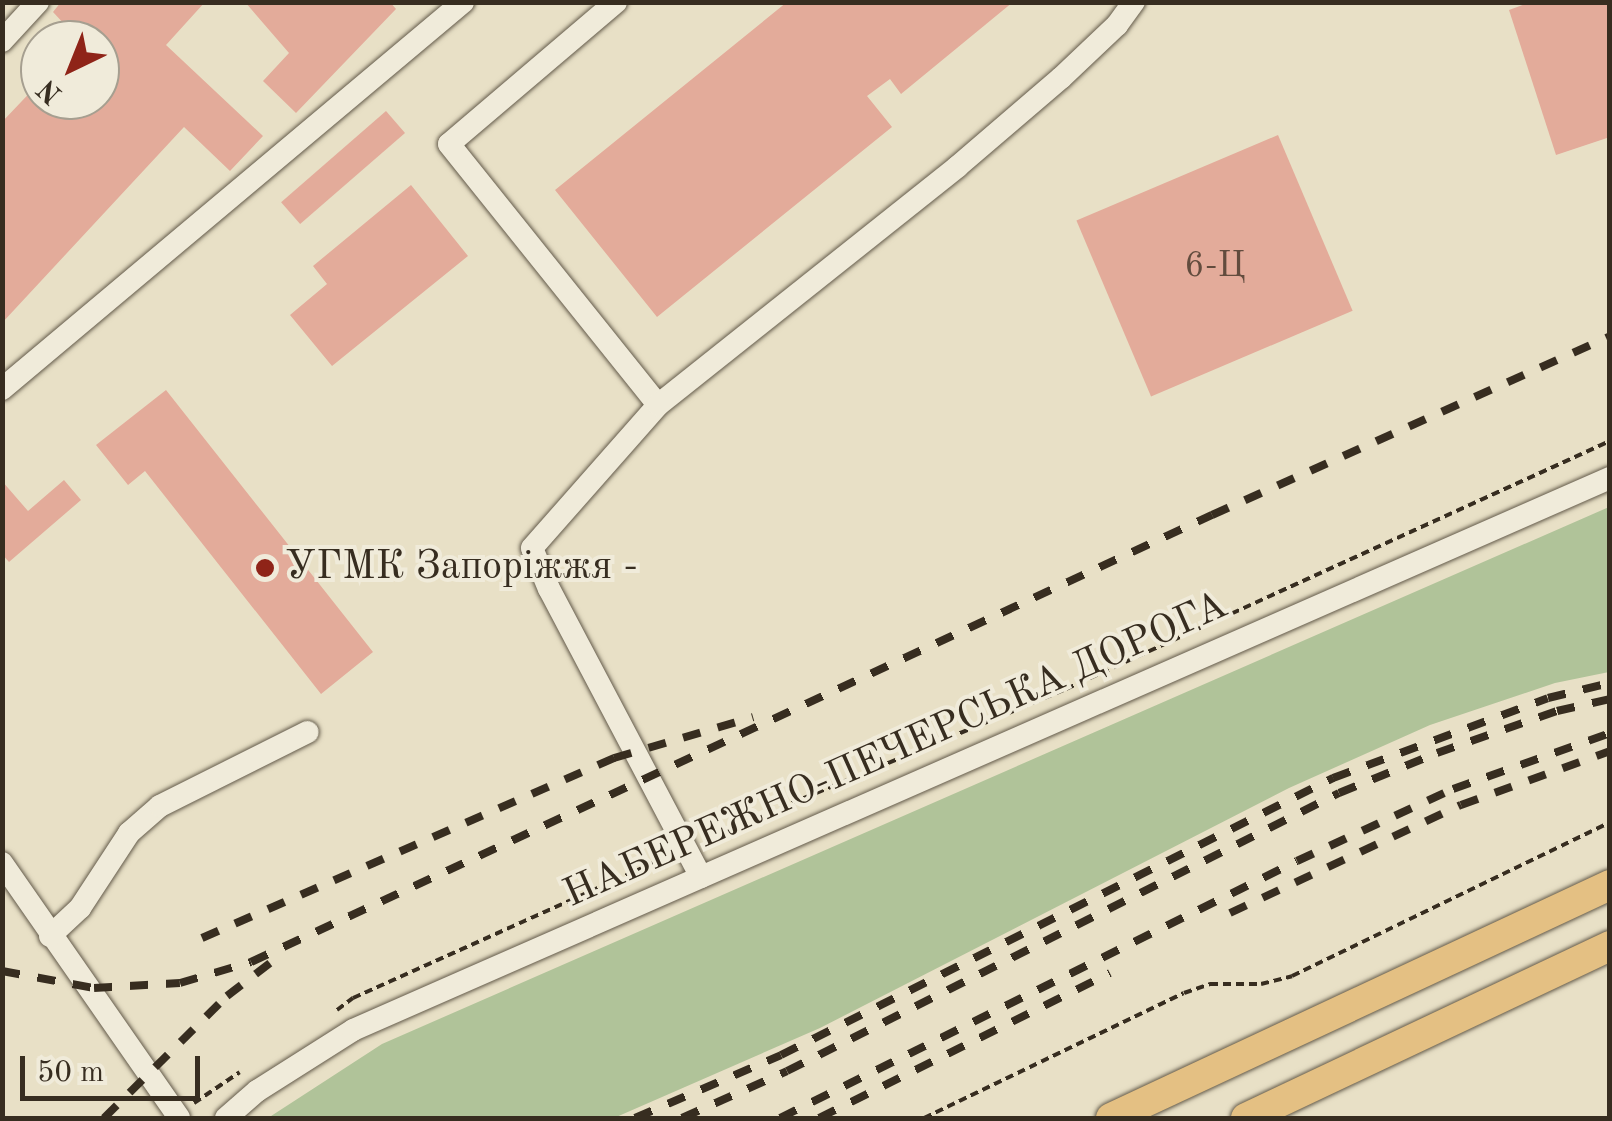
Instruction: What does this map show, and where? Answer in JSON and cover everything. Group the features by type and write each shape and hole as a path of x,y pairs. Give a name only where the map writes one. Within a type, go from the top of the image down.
{"main road":[{"path":"1112,1118 1610,885"},
{"path":"1246,1118 1610,946"}],"street":[{"path":"2,41 38,2"},
{"path":"2,389 462,2"},
{"path":"616,2 449,144 658,405"},
{"path":"701,876 549,590 532,548 658,405 957,167 1117,26 1134,2"},
{"name":"НАБЕРЕЖНО-ПЕЧЕРСЬКА ДОРОГА","path":"226,1118 257,1091 353,1030 1610,478"},
{"path":"50,936 80,908 129,833 160,806 308,732"},
{"path":"2,863 178,1116"}],"path":[{"path":"322,1021 353,998 687,848 1066,688 1610,441"},
{"path":"924,1118 1184,993 1210,984 1261,984 1292,976 1610,822"},
{"path":"178,1116 240,1072"}],"green space":[{"path":"1609,507 1609,672 1555,683 1430,725 1289,788 820,1028 614,1118 268,1118 382,1044"}],"building":[{"path":"61,2 205,2 166,45 263,136 230,171 184,127 2,323 2,122 20,103 20,120 120,120 120,20 60,20 53,12"},
{"path":"245,2 390,2 396,9 296,113 263,81 289,53"},
{"path":"787,2 1013,2 901,94 890,79 867,96 892,127 657,317 555,190"},
{"path":"1531,2 1610,2 1610,137 1556,155 1509,10"},
{"path":"386,111 405,133 300,224 281,202"},
{"path":"1278,135 1353,311 1151,396 1076,221"},
{"path":"411,185 468,256 332,366 290,315 327,284 313,266"},
{"name":"УГМК Запоріжжя -","path":"166,390 373,652 321,694 145,471 128,485 96,445"},
{"path":"64,480 81,500 9,562 2,554 2,481 28,511"}],"railway":[{"path":"2,971 94,988 180,983 251,962 1212,515 1610,336"},
{"path":"635,1118 781,1055 1333,778 1548,698 1610,683"},
{"path":"682,1118 787,1071 1339,793 1557,711 1610,699"},
{"path":"202,938 614,758 753,717"},
{"path":"780,1118 1297,861 1453,789 1610,733"},
{"path":"1230,913 1461,805 1610,751"},
{"path":"104,1118 227,996 274,960"},
{"path":"819,1118 1110,973"}],"place":[{"name":"УГМК Запоріжжя -","path":"265,568"}]}
